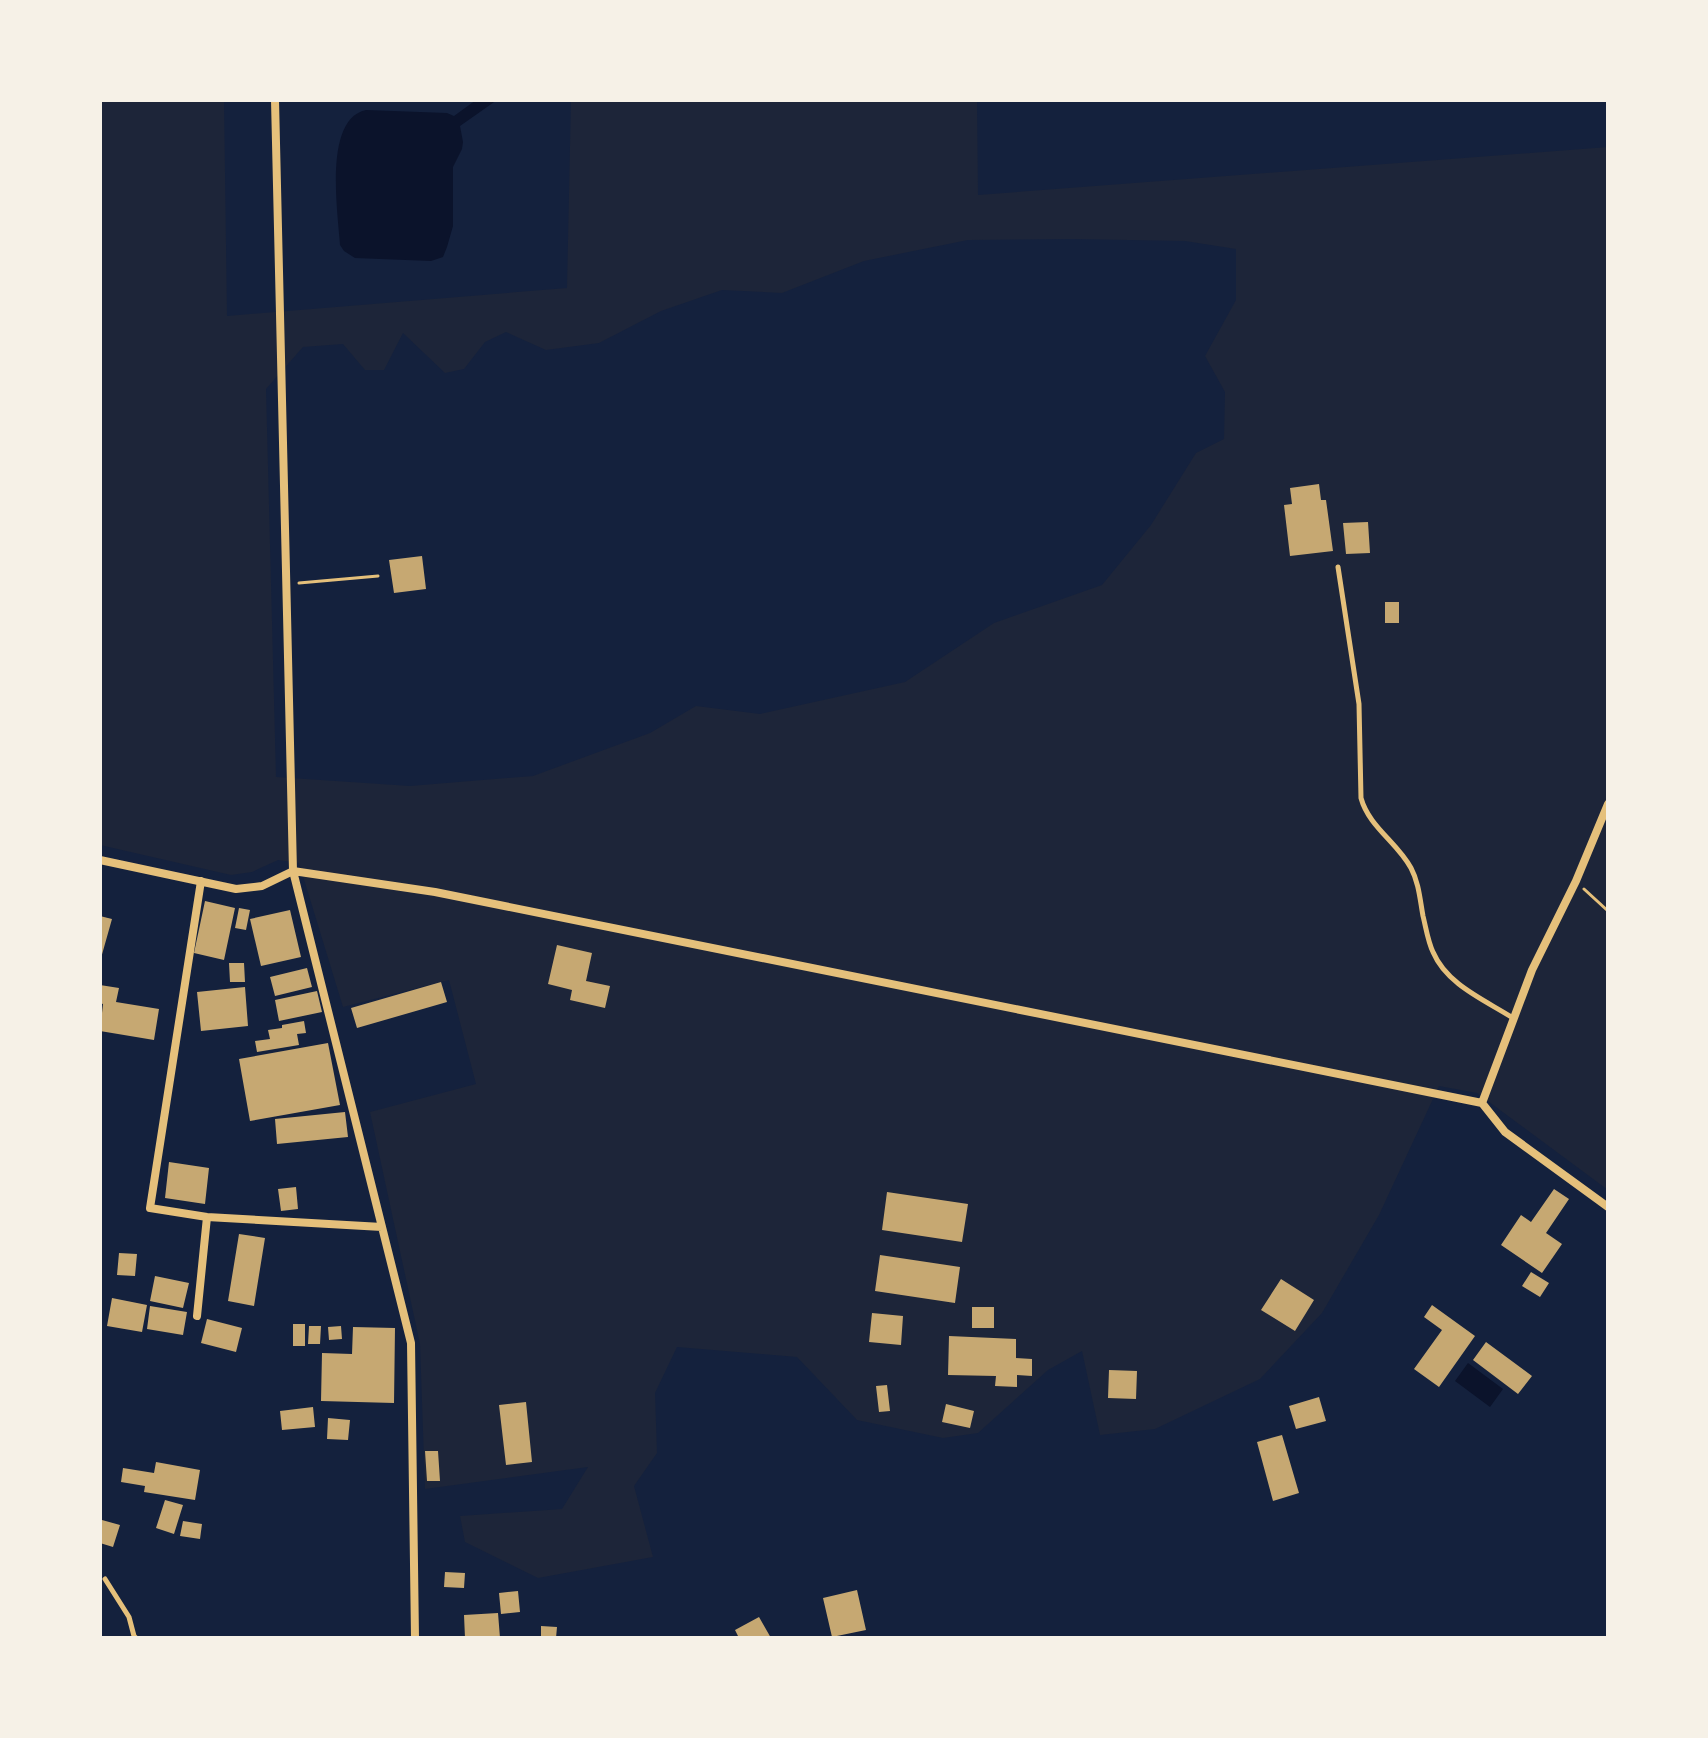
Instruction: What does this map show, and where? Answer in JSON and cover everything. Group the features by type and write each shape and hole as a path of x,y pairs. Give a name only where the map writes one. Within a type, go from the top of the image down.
{"street":[{"path":"275,100 293,871 411,1343 415,1638"},
{"path":"1482,1103 1532,970 1576,881 1608,804"},
{"path":"100,860 236,889 262,886 293,871 435,892 1482,1103 1505,1132 1608,1207"},
{"path":"201,881 150,1208 207,1217 382,1227"},
{"path":"197,1316 207,1217"}],"lane":[{"path":"1338,567 1359,704 1361,798 1365,810 1371,822 1393,842 1412,869 1432,952 1443,968 1455,982 1513,1018"},
{"path":"105,1579 129,1617 136,1638"}],"path":[{"path":"287,584 378,576"},
{"path":"1576,881 1608,911"}],"shaded area":[{"path":"100,100 224,100 227,316 567,288 571,100 977,100 978,195 1608,147 1608,1190 1477,1093 1439,1086 1379,1215 1322,1313 1260,1379 1155,1429 1100,1435 1082,1351 1048,1370 978,1433 943,1438 857,1420 797,1357 677,1347 655,1393 657,1453 634,1486 653,1557 538,1578 465,1542 460,1516 562,1509 588,1467 425,1489 420,1344 370,1112 476,1084 449,980 343,1007 299,863 278,860 252,872 231,875 100,845","holes":["968,240 1185,241 1236,249 1236,300 1205,356 1225,392 1224,439 1196,453 1151,525 1102,585 994,623 905,682 760,714 696,706 650,733 533,776 410,786 276,777 266,389 303,347 343,344 365,370 384,370 403,333 445,373 464,369 485,342 506,332 546,350 599,343 661,311 722,290 782,293 864,261"]},
{"path":"476,100 497,100 460,126 462,149 453,167 453,226 443,257 431,261 355,258 344,251 340,245 336,169 338,148 352,117 366,110 447,113 454,116"},
{"path":"1468,1363 1503,1389 1490,1407 1455,1381"}],"building":[{"path":"1319,484 1321,500 1326,500 1333,551 1290,556 1284,505 1292,504 1290,488"},
{"path":"1368,522 1370,553 1346,554 1343,523"},
{"path":"422,556 426,589 394,593 389,560"},
{"path":"1385,602 1399,602 1399,623 1385,623"},
{"path":"205,901 235,908 224,960 194,953"},
{"path":"239,908 250,910 246,930 235,928"},
{"path":"290,910 301,957 261,966 250,919"},
{"path":"100,916 112,919 101,958 100,958"},
{"path":"557,945 592,953 586,981 610,986 605,1008 570,1000 572,990 548,984"},
{"path":"229,963 244,963 245,982 230,982"},
{"path":"307,968 312,987 275,996 270,977"},
{"path":"441,982 447,1002 357,1028 351,1008"},
{"path":"100,985 119,988 116,1002 159,1009 154,1040 100,1031 103,1004 100,1003"},
{"path":"245,987 248,1026 201,1031 197,992"},
{"path":"317,991 322,1012 279,1021 275,1000"},
{"path":"304,1021 306,1033 297,1034 299,1045 257,1052 255,1041 270,1039 268,1030"},
{"path":"328,1043 340,1105 250,1121 239,1059"},
{"path":"345,1112 348,1137 277,1144 275,1119"},
{"path":"169,1162 209,1168 205,1204 165,1198"},
{"path":"296,1187 298,1209 281,1211 278,1189"},
{"path":"1554,1189 1569,1199 1546,1233 1562,1244 1542,1273 1501,1245 1521,1215 1531,1222"},
{"path":"887,1192 968,1204 962,1242 882,1230"},
{"path":"239,1234 265,1238 254,1306 228,1301"},
{"path":"119,1253 137,1254 135,1276 117,1275"},
{"path":"880,1255 960,1267 955,1303 875,1291"},
{"path":"1531,1272 1549,1283 1540,1297 1522,1286"},
{"path":"155,1276 189,1283 183,1308 150,1301"},
{"path":"1281,1279 1314,1300 1295,1331 1261,1310"},
{"path":"112,1298 147,1305 142,1332 107,1326"},
{"path":"1432,1305 1475,1336 1439,1387 1414,1369 1442,1330 1424,1317"},
{"path":"150,1306 187,1312 183,1335 147,1329"},
{"path":"972,1307 994,1307 994,1328 972,1328"},
{"path":"872,1313 903,1316 901,1345 869,1342"},
{"path":"207,1319 242,1328 236,1352 201,1343"},
{"path":"293,1324 305,1324 305,1346 293,1346"},
{"path":"309,1326 321,1326 320,1344 308,1344"},
{"path":"341,1326 342,1339 329,1340 328,1327"},
{"path":"353,1327 395,1328 394,1403 321,1401 322,1353 352,1354"},
{"path":"949,1336 1016,1339 1016,1358 1032,1359 1032,1376 1017,1375 1017,1387 995,1386 996,1376 948,1375"},
{"path":"1486,1342 1532,1376 1518,1394 1473,1360"},
{"path":"1109,1370 1137,1371 1136,1399 1108,1398"},
{"path":"887,1385 890,1411 879,1412 876,1386"},
{"path":"1319,1397 1326,1421 1296,1429 1289,1406"},
{"path":"526,1402 532,1462 506,1465 499,1405"},
{"path":"946,1404 974,1411 970,1428 942,1422"},
{"path":"313,1407 315,1427 282,1430 280,1411"},
{"path":"328,1418 350,1420 348,1440 327,1439"},
{"path":"1282,1435 1299,1493 1273,1501 1257,1442"},
{"path":"425,1451 438,1451 440,1481 427,1481"},
{"path":"156,1462 200,1470 195,1500 144,1492 145,1486 121,1482 123,1468 154,1473"},
{"path":"165,1500 183,1505 174,1534 156,1528"},
{"path":"102,1520 120,1525 113,1547 100,1543"},
{"path":"183,1521 202,1524 200,1539 180,1536"},
{"path":"445,1572 465,1573 464,1588 444,1587"},
{"path":"857,1590 866,1630 832,1637 823,1598"},
{"path":"518,1591 520,1612 501,1614 499,1593"},
{"path":"498,1613 500,1638 465,1638 464,1615"},
{"path":"759,1617 771,1638 739,1638 735,1630"},
{"path":"541,1626 557,1627 556,1638 541,1638"}]}
